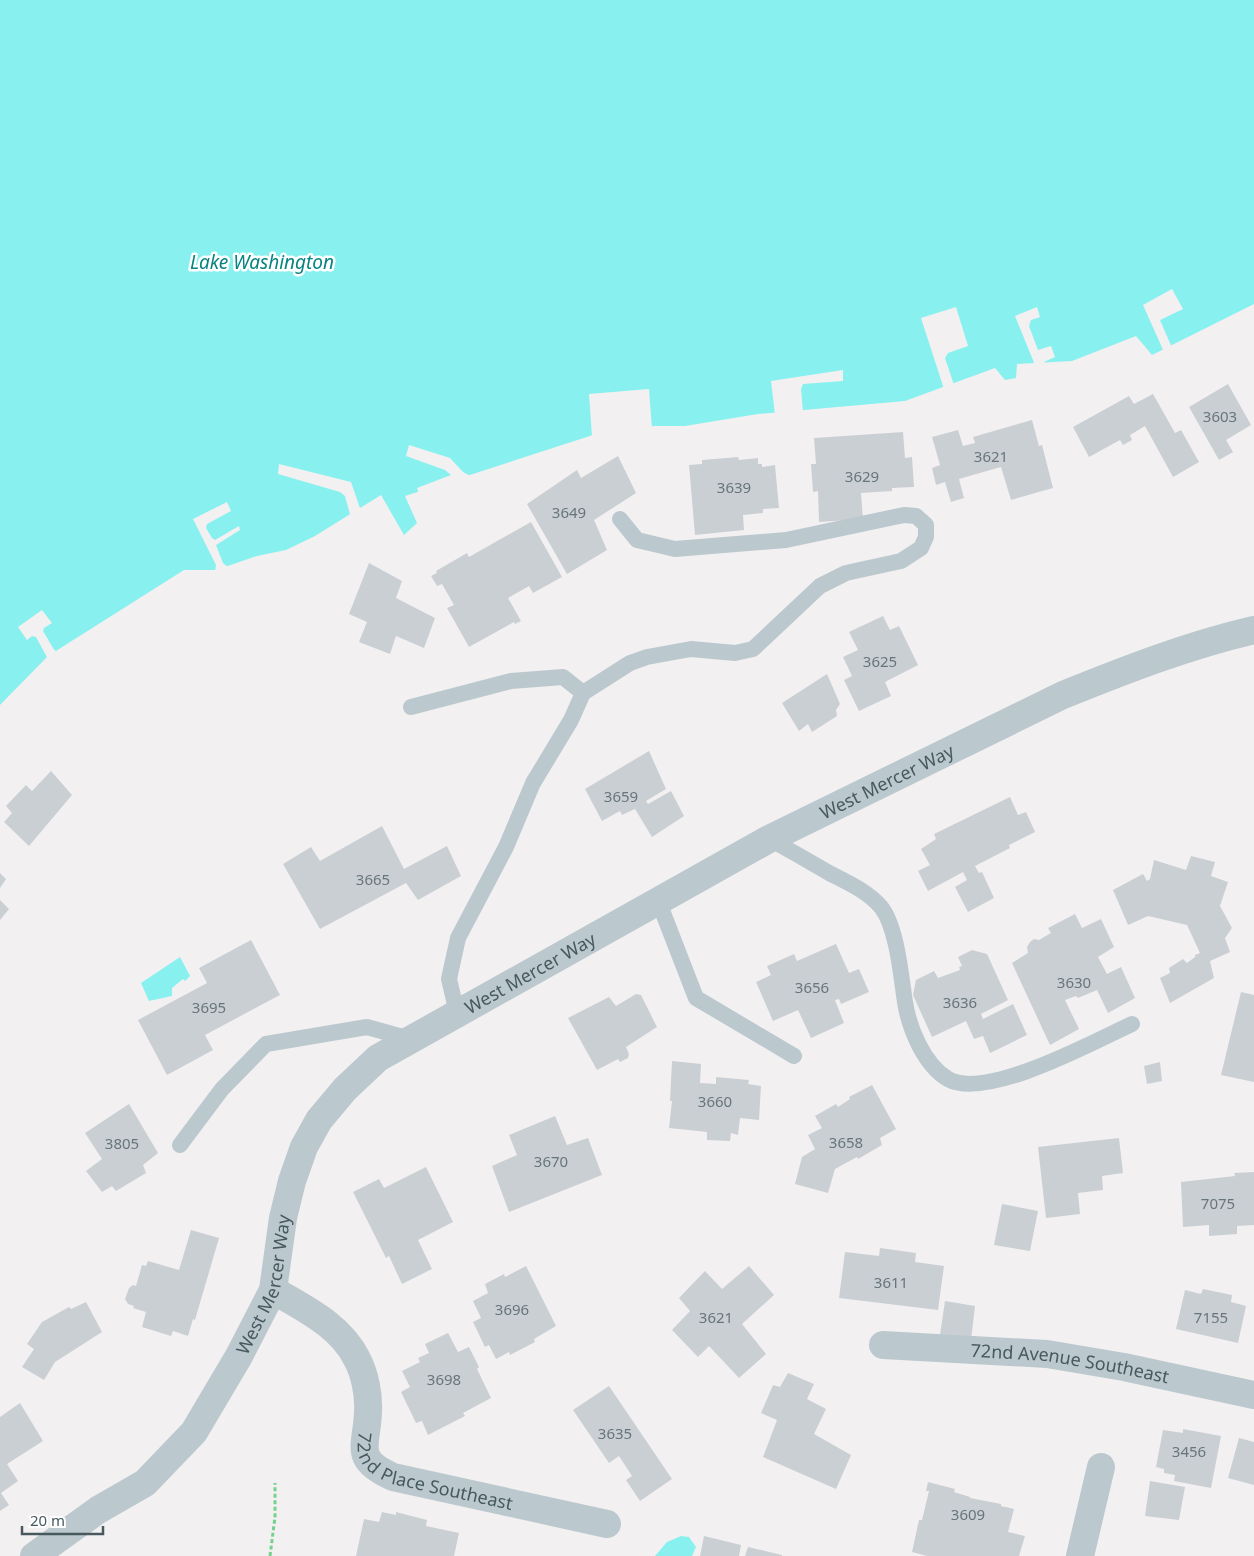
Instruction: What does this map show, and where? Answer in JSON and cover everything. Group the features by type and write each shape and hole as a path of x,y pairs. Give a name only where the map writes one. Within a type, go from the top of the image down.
{"street":[{"name":"West Mercer Way","path":"34,1556 98,1510 145,1483 194,1432 239,1356 273,1290 283,1218 292,1181 304,1147 319,1120 345,1089 378,1058 769,838 1063,695 1110,675 1230,635 1254,630"},
{"name":"72nd Place Southeast","path":"273,1290 322,1319 344,1339 358,1360 366,1385 368,1411 364,1450 370,1462 377,1470 393,1477 607,1524"},
{"name":"72nd Avenue Southeast","path":"882,1345 1047,1354 1124,1367 1254,1395"},
{"path":"1080,1556 1101,1467"}],"lane":[{"path":"457,1012 449,979 458,938 506,847 533,783 571,720 583,693 630,663 647,657 691,649 735,654 753,649 820,586 846,573 901,561 921,548 926,537 926,525 916,516 904,514 786,540 675,549 637,540 620,519"},
{"path":"411,707 511,681 563,677 583,693"},
{"path":"769,838 868,894 882,908 893,932 908,1019 919,1045 935,1068 949,1079 975,1083 1002,1080 1048,1063 1132,1024"},
{"path":"658,900 696,998 794,1056"},
{"path":"180,1145 222,1089 266,1044 367,1027 410,1040"}],"path":[{"path":"270,1556 275,1517 275,1482"}],"water":[{"name":"Lake Washington","path":"0,0 1254,0 1254,304 1152,355 1136,336 1072,361 1017,364 1016,378 1005,380 995,368 905,401 758,414 685,426 655,426 593,435 405,496 417,523 404,535 381,495 315,536 286,550 257,556 216,570 184,570 48,656 0,705"},
{"path":"180,957 190,976 172,988 172,996 149,1001 141,983"},
{"path":"681,1536 689,1537 696,1547 692,1556 655,1556 667,1542"}],"pier":[{"path":"1172,289 1183,309 1160,320 1172,348 1164,352 1143,305"},
{"path":"956,307 968,346 948,353 945,358 954,385 944,389 921,318"},
{"path":"1037,307 1040,317 1031,320 1029,326 1038,350 1051,346 1055,357 1044,362 1044,365 1035,365 1015,316"},
{"path":"843,370 843,381 803,384 801,389 803,412 775,415 771,381"},
{"path":"649,389 652,429 592,437 589,394"},
{"path":"409,445 450,458 463,472 472,477 419,494 417,488 451,475 445,470 406,456"},
{"path":"279,464 351,482 361,511 351,518 345,496 340,492 278,474"},
{"path":"227,502 231,511 207,524 206,528 215,540 239,526 240,530 216,545 223,563 229,568 215,572 216,565 193,519"},
{"path":"42,610 52,623 44,628 43,631 57,653 48,659 36,637 32,636 27,640 18,627"}],"building":[{"path":"1228,384 1251,425 1226,440 1233,452 1219,460 1189,407"},
{"path":"1153,394 1175,433 1181,430 1199,462 1173,477 1145,426 1130,435 1132,440 1123,445 1120,440 1089,457 1073,427 1129,396 1134,404"},
{"path":"1032,420 1039,446 1042,445 1053,488 1011,500 1001,467 959,479 964,498 951,502 945,482 936,485 932,468 940,465 932,437 958,430 963,446 975,443 973,437"},
{"path":"903,432 905,458 912,457 914,487 861,493 863,519 819,522 818,491 813,492 811,464 816,464 814,438"},
{"path":"618,456 636,493 594,520 607,550 567,574 527,504 577,470 581,478"},
{"path":"738,457 739,460 758,458 758,464 762,464 762,467 775,465 779,508 763,509 763,513 743,515 744,530 695,535 689,465 702,464 702,460"},
{"path":"531,522 562,577 533,593 529,586 508,598 521,621 515,624 514,622 469,647 447,608 454,605 442,584 437,586 431,576 437,573 436,571 467,553 469,557"},
{"path":"369,563 402,581 396,598 435,618 424,648 396,636 390,654 359,642 367,622 349,614"},
{"path":"883,616 890,630 899,626 918,665 885,682 891,696 859,711 844,680 852,676 843,657 858,650 849,632"},
{"path":"827,674 840,704 836,710 837,716 812,732 808,724 799,731 782,703"},
{"path":"649,751 666,789 646,801 648,804 671,791 684,816 652,837 635,809 622,815 620,811 602,821 585,789"},
{"path":"51,771 72,795 29,846 4,822 12,813 6,806 26,785 32,791"},
{"path":"1010,797 1018,815 1026,812 1035,832 1009,845 1010,848 975,866 979,873 982,872 994,898 968,912 955,887 967,880 963,872 928,891 918,871 930,865 921,849 936,839 934,834"},
{"path":"382,826 404,869 447,846 461,876 418,900 406,883 320,929 283,864 311,847 320,861"},
{"path":"1191,856 1215,862 1211,876 1228,882 1220,906 1232,928 1225,938 1230,952 1210,961 1214,978 1170,1003 1160,978 1170,973 1169,968 1183,959 1187,963 1200,953 1187,925 1148,916 1128,925 1113,890 1143,874 1147,881 1150,879 1154,860 1186,870"},
{"path":"0,873 6,879 0,888"},
{"path":"0,900 9,909 0,920"},
{"path":"1075,914 1082,928 1101,919 1114,947 1098,957 1107,974 1121,967 1135,998 1108,1013 1097,990 1078,998 1076,996 1065,1000 1079,1029 1050,1045 1012,963 1028,953 1027,947 1030,942 1034,939 1039,940 1051,933 1048,928"},
{"path":"251,940 280,995 205,1035 213,1050 167,1075 138,1020 207,983 199,968"},
{"path":"836,944 849,973 859,969 869,992 841,1004 839,999 835,1000 844,1023 811,1038 798,1010 773,1021 756,982 771,975 767,966 794,954 797,961"},
{"path":"972,950 987,954 1008,1000 981,1014 983,1019 1013,1004 1027,1035 990,1053 983,1036 974,1039 966,1021 932,1037 913,995 916,980 934,971 938,978 960,970 959,967 962,966 958,957"},
{"path":"1241,992 1254,995 1254,1082 1221,1075"},
{"path":"636,994 641,995 657,1027 626,1047 629,1054 628,1058 620,1062 618,1059 597,1070 568,1018 609,997 616,1006"},
{"path":"672,1061 701,1064 700,1083 716,1084 716,1077 749,1080 748,1084 761,1086 759,1120 740,1118 738,1135 731,1133 730,1141 707,1140 707,1132 669,1128 672,1101 670,1101"},
{"path":"1160,1062 1162,1081 1147,1084 1144,1066"},
{"path":"872,1085 896,1129 880,1138 882,1145 858,1159 857,1157 835,1169 828,1193 795,1184 802,1157 815,1149 808,1135 822,1128 815,1116 836,1104 838,1107 850,1099 849,1097"},
{"path":"129,1104 158,1153 143,1165 146,1173 116,1191 112,1186 102,1192 86,1171 102,1159 85,1133"},
{"path":"555,1116 567,1145 588,1138 602,1175 509,1212 492,1166 517,1155 509,1135"},
{"path":"1119,1138 1123,1173 1102,1176 1103,1190 1078,1193 1080,1214 1046,1218 1038,1147"},
{"path":"426,1167 453,1222 418,1240 432,1269 402,1284 389,1256 386,1258 353,1192 379,1179 384,1188"},
{"path":"1254,1172 1254,1225 1237,1226 1237,1234 1209,1236 1209,1225 1183,1227 1181,1182 1235,1176 1234,1173"},
{"path":"1002,1204 1038,1211 1030,1251 994,1245"},
{"path":"191,1230 219,1238 195,1320 193,1319 188,1336 173,1331 171,1336 142,1327 146,1312 133,1308 134,1306 128,1304 125,1299 129,1288 133,1285 136,1286 142,1265 146,1266 148,1261 179,1270"},
{"path":"880,1248 916,1253 915,1262 944,1266 938,1310 839,1298 845,1252 879,1256"},
{"path":"526,1266 556,1326 534,1339 535,1342 510,1355 509,1352 496,1359 489,1345 485,1347 473,1322 481,1318 473,1301 488,1293 485,1284 504,1274 505,1277"},
{"path":"749,1266 774,1295 742,1324 766,1354 739,1378 709,1346 698,1357 672,1330 690,1311 679,1298 705,1271 722,1289"},
{"path":"1203,1289 1232,1295 1231,1302 1246,1306 1238,1343 1176,1329 1185,1290 1201,1294"},
{"path":"945,1301 975,1306 971,1340 940,1335"},
{"path":"86,1302 102,1332 55,1362 44,1380 22,1367 34,1349 27,1344 42,1322 69,1307 71,1309"},
{"path":"448,1333 458,1352 469,1347 491,1398 463,1413 465,1416 428,1435 422,1421 416,1423 401,1392 410,1387 402,1371 420,1362 418,1358 429,1353 425,1344"},
{"path":"788,1373 814,1384 807,1399 826,1409 814,1434 851,1455 836,1489 763,1457 777,1420 761,1413 773,1385 780,1387"},
{"path":"609,1386 672,1479 640,1501 626,1480 632,1476 619,1456 609,1463 573,1410"},
{"path":"20,1403 43,1441 7,1464 18,1481 1,1493 9,1505 0,1511 0,1417"},
{"path":"1183,1429 1221,1436 1211,1488 1174,1481 1175,1475 1164,1473 1164,1469 1156,1467 1163,1430 1183,1433"},
{"path":"1239,1438 1254,1442 1254,1485 1228,1478"},
{"path":"1150,1481 1185,1487 1179,1520 1145,1516"},
{"path":"928,1482 955,1489 954,1492 970,1498 1001,1504 1001,1506 1014,1509 1008,1532 1025,1536 1019,1556 927,1556 912,1552 919,1520 922,1520 929,1491 926,1491"},
{"path":"382,1512 396,1515 396,1512 427,1520 426,1526 459,1533 454,1556 356,1556 364,1519 379,1522"},
{"path":"704,1536 741,1545 739,1556 700,1556"},
{"path":"748,1547 782,1555 782,1556 745,1556"}]}
